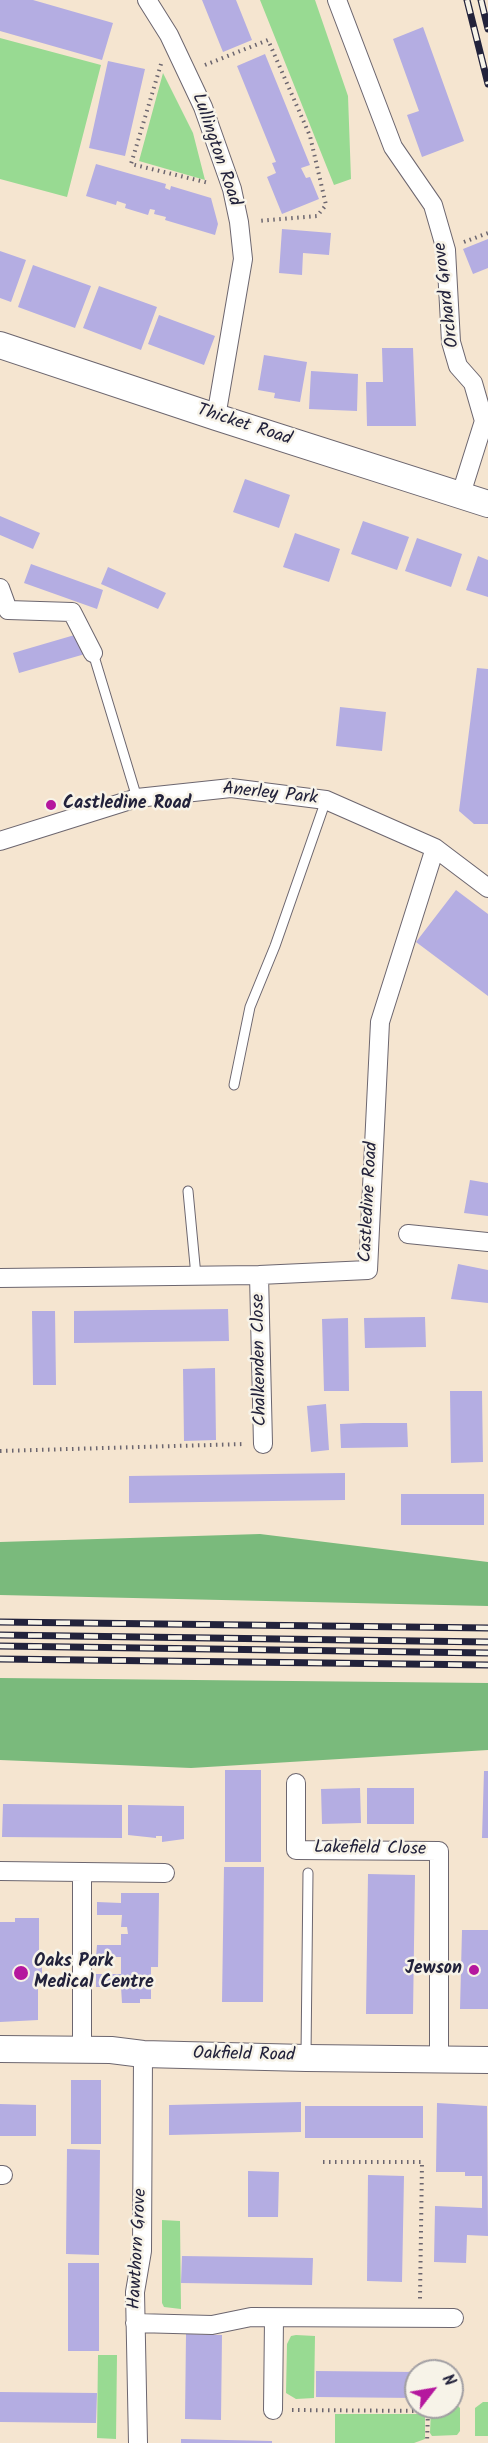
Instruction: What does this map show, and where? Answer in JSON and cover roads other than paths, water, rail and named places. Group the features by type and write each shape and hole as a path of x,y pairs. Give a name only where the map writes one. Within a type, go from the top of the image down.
{"street":[{"name":"Lullington Road","path":"147,0 170,35 203,107 232,189 239,222 243,259 216,417"},
{"name":"Orchard Grove","path":"337,0 393,147 433,205 446,250 451,342 458,366 473,382 484,421 461,494"},
{"name":"Thicket Road","path":"0,345 488,504"},
{"path":"0,588 8,610 72,612 93,653"},
{"name":"Anerley Park","path":"0,841 137,798 231,788 326,800 435,848 488,888"},
{"name":"Castledine Road","path":"0,1278 259,1275 368,1270 380,1022 435,848"},
{"path":"408,1234 488,1242"},
{"name":"Chalkenden Close","path":"259,1275 263,1444"},
{"name":"Lakefield Close","path":"296,1783 296,1850 439,1851 439,2059"},
{"path":"0,1871 165,1873"},
{"path":"82,1872 82,2050"},
{"name":"Oakfield Road","path":"0,2049 111,2050 143,2054 306,2058 488,2060"},
{"name":"Hawthorn Grove","path":"138,2443 135,2292 142,2251 143,2054"},
{"path":"135,2323 212,2325 251,2317 274,2319 454,2318"},
{"path":"273,2410 274,2319"}],"lane":[{"path":"93,653 137,798"},
{"path":"234,1085 250,1007 275,946 326,800"},
{"path":"188,1191 196,1276"},
{"path":"306,2058 308,1873"}],"railway":[{"path":"467,0 488,84"},
{"path":"481,0 488,29"},
{"path":"0,1622 488,1628"},
{"path":"0,1635 488,1642"},
{"path":"0,1646 488,1653"},
{"path":"0,1659 488,1665"}],"place":[{"name":"Castledine Road","path":"51,805"},
{"name":"Jewson","path":"474,1970"},
{"name":"Oaks Park Medical Centre","path":"21,1973"}]}
